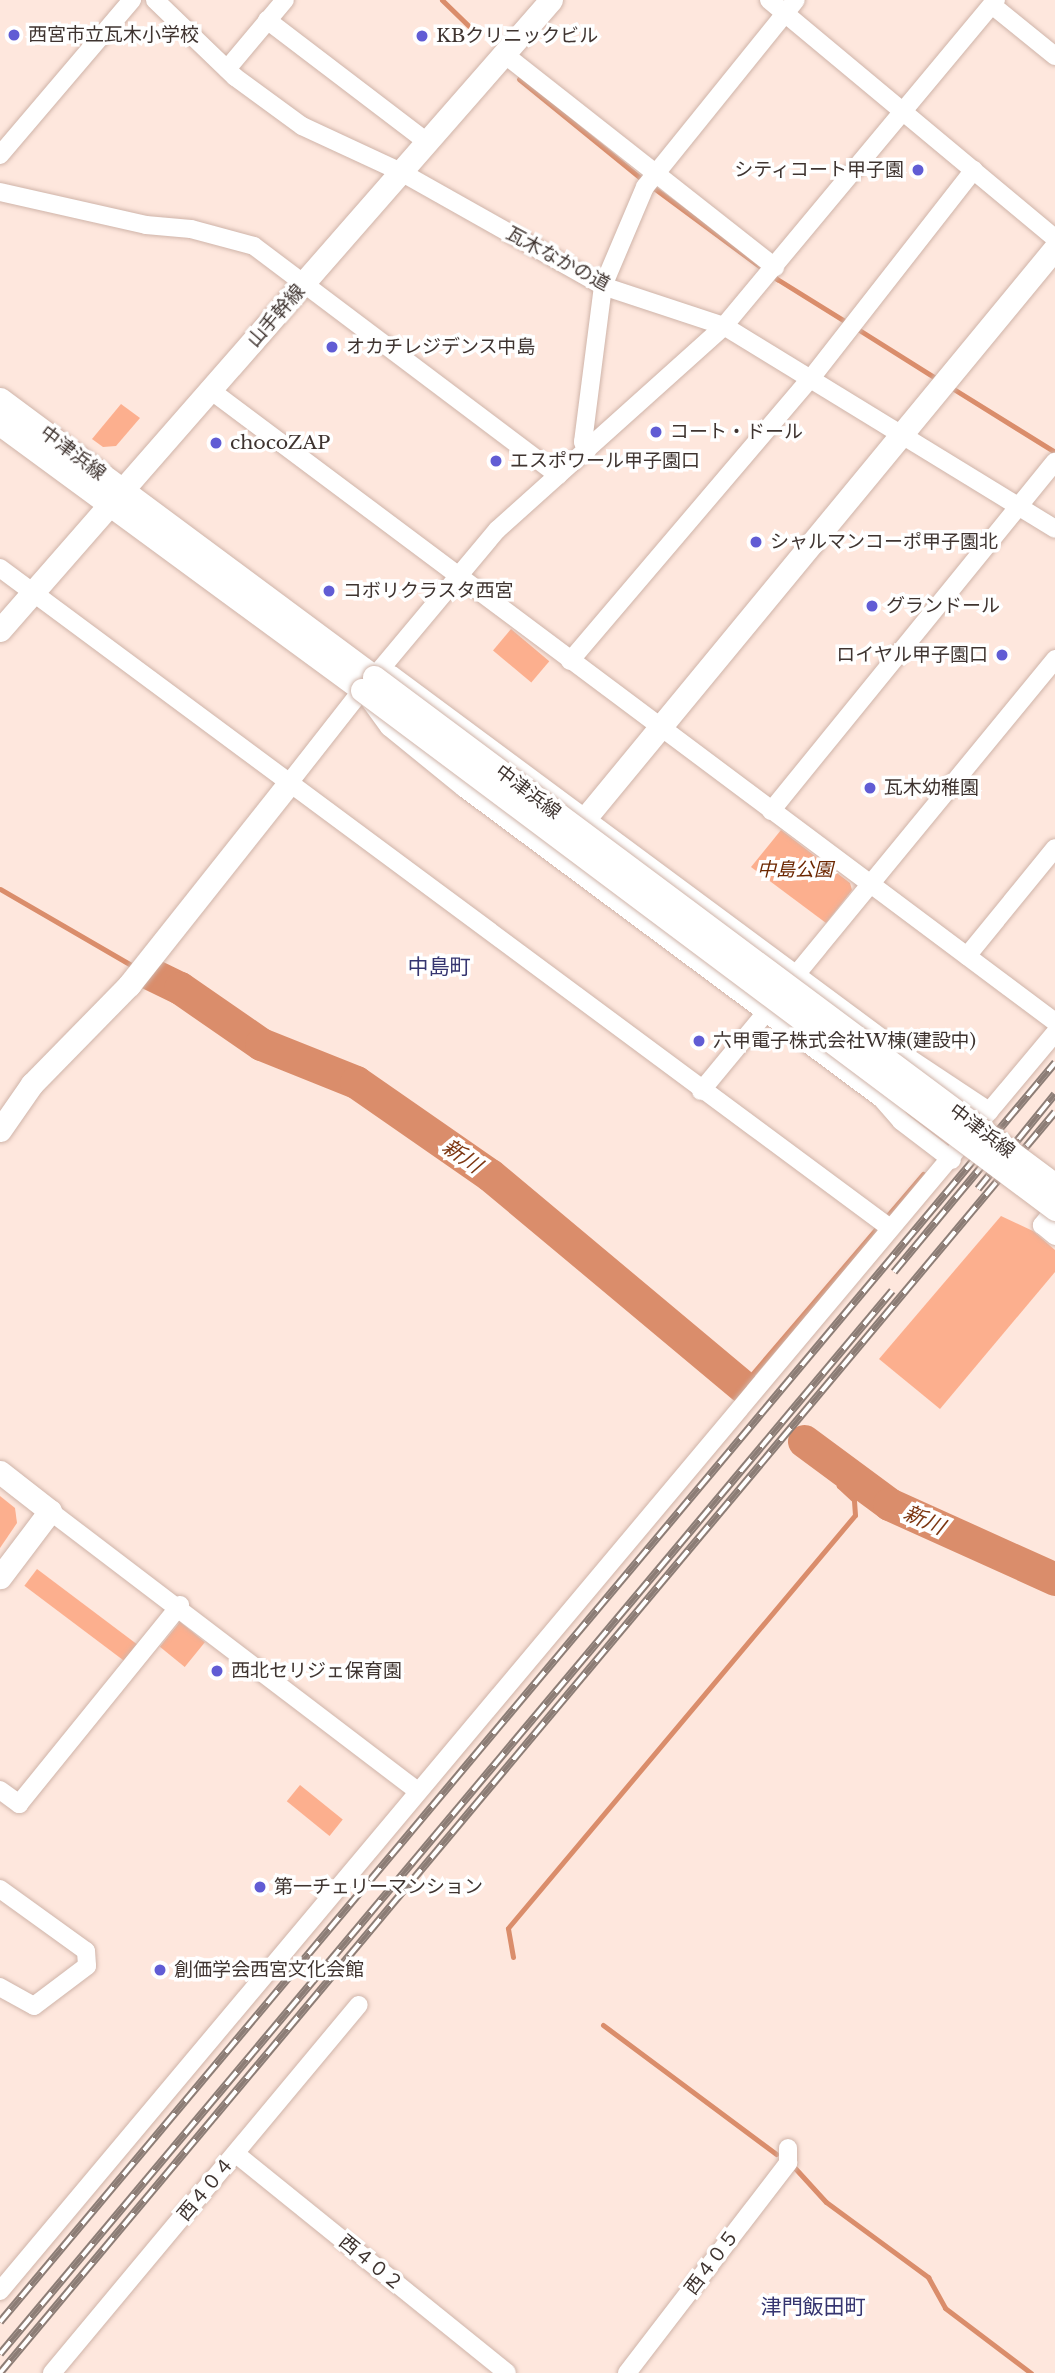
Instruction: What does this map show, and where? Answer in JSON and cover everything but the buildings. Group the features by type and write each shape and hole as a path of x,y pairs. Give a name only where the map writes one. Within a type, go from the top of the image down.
{"street":[{"path":"0,155 132,0"},
{"name":"瓦木なかの道","path":"155,0 227,69 302,126 401,172 603,286 724,326 812,377 1055,529"},
{"path":"227,69 285,0"},
{"name":"山手幹線","path":"0,630 551,0"},
{"path":"769,0 790,7 904,113 1055,238"},
{"path":"0,1130 32,1084 129,985 368,684 497,530 724,326 994,2 1055,56"},
{"path":"587,451 583,442 603,286 650,180 790,7"},
{"path":"267,20 427,142"},
{"path":"504,54 650,180 771,272"},
{"path":"570,662 812,377 974,170"},
{"path":"0,192 153,227 191,229 254,246 306,282 421,376 558,475"},
{"path":"587,816 661,730 1055,248"},
{"path":"209,388 570,662 1055,1022"},
{"name":"中津浜線","path":"0,399 114,497"},
{"name":"中津浜線","path":"0,424 114,497 1055,1185"},
{"path":"771,811 1055,462"},
{"path":"0,568 701,1091 890,1228"},
{"path":"701,1091 873,886 1055,659"},
{"path":"368,684 392,675 587,816 906,1056 989,1111"},
{"path":"368,684 388,727 464,788 882,1099 901,1121 952,1160"},
{"name":"中津浜線","path":"368,684 1055,1209"},
{"path":"967,956 1055,848"},
{"path":"0,2291 416,1791 890,1228 952,1160 989,1111 1055,1033"},
{"path":"1055,1209 1042,1225 1055,1236"},
{"path":"0,1472 180,1605 416,1791"},
{"path":"0,1577 50,1511"},
{"path":"0,1790 19,1804 180,1605"},
{"path":"0,1889 86,1951 87,1966 34,2006 0,1987"},
{"name":"西４０４","path":"52,2373 359,2005"},
{"name":"西４０５","path":"627,2373 788,2162 788,2148"},
{"name":"西４０２","path":"236,2154 507,2373"}],"green space":[{"path":"121,404 140,418 116,446 103,447 92,439"},
{"path":"511,629 549,661 531,683 493,650"},
{"name":"中島公園","path":"781,830 850,883 852,890 826,923 751,867"},
{"path":"1001,1216 1033,1231 1055,1250 1055,1272 940,1409 879,1359"},
{"path":"0,1496 15,1508 17,1523 0,1548"},
{"path":"37,1569 138,1645 125,1662 24,1586"},
{"path":"180,1622 205,1642 185,1667 160,1647"},
{"path":"300,1785 343,1820 330,1836 287,1801"}],"waterway":[{"path":"442,0 476,33"},
{"path":"519,79 643,180 777,279 848,323"},
{"path":"856,328 937,379"},
{"path":"952,388 1055,452"},
{"path":"0,889 133,966"},
{"name":"新川","path":"151,974 180,988 261,1044 356,1082 490,1175 742,1386"},
{"path":"742,1386 923,1174"},
{"name":"新川","path":"804,1441 889,1504 1055,1579"},
{"path":"513,1957 508,1928 855,1515 854,1500 839,1486 848,1474"},
{"path":"603,2025 776,2154"},
{"path":"794,2167 826,2202 928,2277 945,2308 1031,2373"}],"railway":[{"path":"0,2322 1055,1063"},
{"path":"978,1189 1055,1094"},
{"path":"0,2373 1055,1112"},
{"path":"894,1272 997,1148"},
{"path":"0,2354 892,1291"}],"place":[{"name":"西宮市立瓦木小学校","path":"14,35"},
{"name":"KBクリニックビル","path":"422,36"},
{"name":"シティコート甲子園","path":"918,170"},
{"name":"オカチレジデンス中島","path":"332,347"},
{"name":"コート・ドール","path":"656,432"},
{"name":"chocoZAP","path":"216,443"},
{"name":"エスポワール甲子園口","path":"496,461"},
{"name":"シャルマンコーポ甲子園北","path":"756,542"},
{"name":"コボリクラスタ西宮","path":"329,591"},
{"name":"グランドール","path":"872,606"},
{"name":"ロイヤル甲子園口","path":"1002,655"},
{"name":"瓦木幼稚園","path":"870,788"},
{"name":"六甲電子株式会社W棟(建設中)","path":"699,1041"},
{"name":"西北セリジェ保育園","path":"217,1671"},
{"name":"第一チェリーマンション","path":"260,1887"},
{"name":"創価学会西宮文化会館","path":"160,1970"}],"district":[{"name":"中島町","path":"439,967"},
{"name":"津門飯田町","path":"813,2307"}]}
